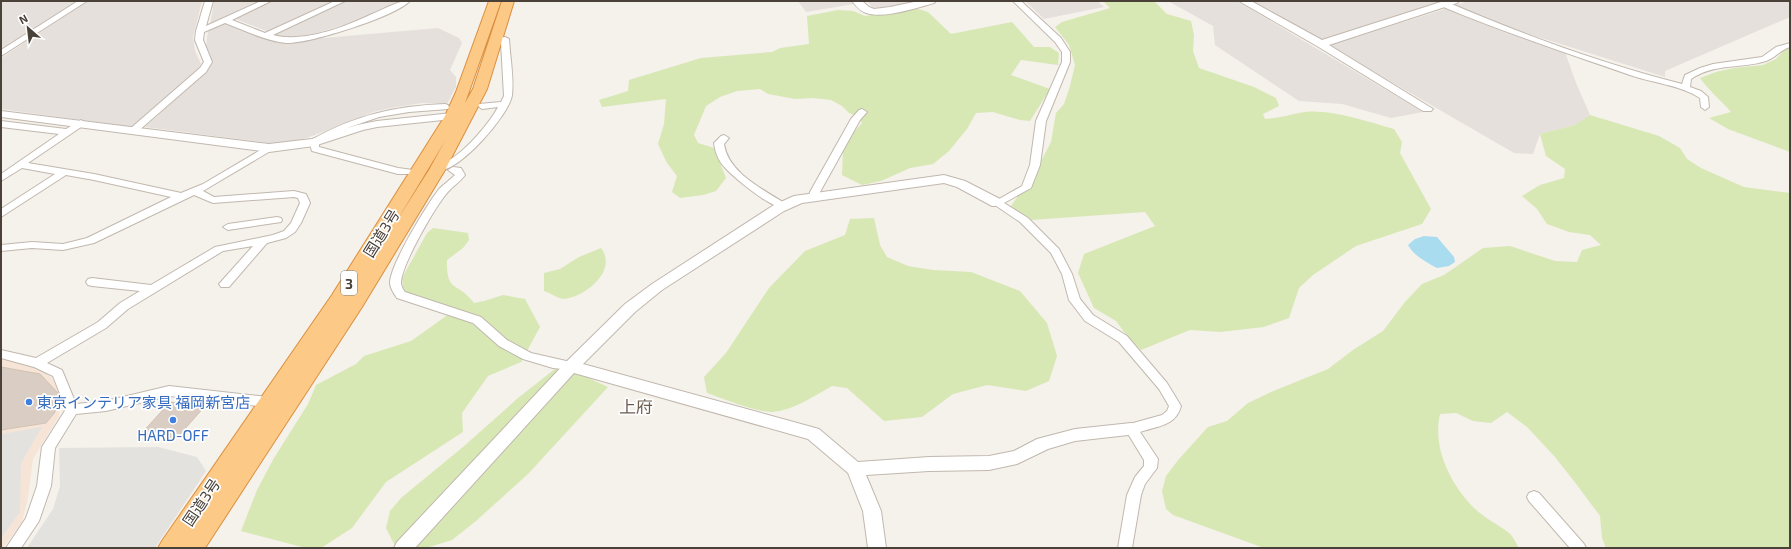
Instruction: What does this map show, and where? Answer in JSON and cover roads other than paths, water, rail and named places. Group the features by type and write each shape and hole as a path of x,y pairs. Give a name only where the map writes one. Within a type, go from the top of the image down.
{"highway":[{"name":"国道3号","path":"170,548 268,402 339,300 448,111 463,92 495,1"},
{"name":"国道3号","path":"192,548 350,309 445,170 480,89 508,1"}],"street":[{"path":"1,54 83,1"},
{"path":"134,130 203,70 208,62 199,40 200,31 209,1"},
{"path":"200,31 267,1"},
{"path":"267,35 341,1"},
{"path":"225,20 284,40 316,36 362,22 406,1"},
{"path":"857,1 864,9 870,12 879,12 931,1"},
{"path":"997,203 1026,188 1035,165 1041,121 1066,62 1066,52 1058,40 1017,1"},
{"path":"1244,1 1320,44 1427,109"},
{"path":"1320,44 1449,2 1476,18 1544,43 1649,79 1696,91 1704,97 1705,107"},
{"path":"445,170 467,151 497,117 508,96 505,40 496,40"},
{"path":"1686,88 1687,78 1694,73 1713,67 1764,59 1778,48 1790,44"},
{"path":"482,106 503,104"},
{"path":"1,114 269,148 314,142 361,127 448,111"},
{"path":"814,197 815,192 856,119 862,112"},
{"path":"37,128 49,119"},
{"path":"1,178 81,123"},
{"path":"1,124 69,132"},
{"path":"724,138 719,143 721,156 737,176 782,206"},
{"path":"314,142 315,149 398,171 410,172"},
{"path":"1,248 32,245 63,247 90,241 196,192 232,172 269,148"},
{"path":"20,165 64,172 183,197"},
{"path":"445,170 458,170 460,175 444,191 422,224 400,268 396,280 396,288 401,295 477,320 486,326 502,342 526,357 571,366 813,434 855,469 872,511 877,548"},
{"path":"1,214 64,172"},
{"path":"402,548 571,366 630,308 657,287 782,206 799,199 944,179 960,184 997,203 1024,220 1055,251 1067,274 1075,300 1089,318 1123,339 1163,386 1175,406 1173,414 1166,419 1131,429 1075,435 1044,444 1017,457 989,464 929,464 855,469"},
{"path":"37,363 102,325 124,306 219,248 281,236 289,232 298,220 305,203 302,196 294,194 213,200 196,192"},
{"path":"228,227 277,220"},
{"path":"247,242 255,223"},
{"path":"226,284 265,239"},
{"path":"92,282 153,289"},
{"path":"1,354 37,363 58,373 72,409"},
{"path":"72,409 106,406 169,391 268,402"},
{"path":"13,548 32,521 44,486 49,447 72,409"},
{"path":"1125,548 1134,495 1140,481 1150,468 1151,459 1131,429"},
{"path":"1534,497 1579,548"}],"water":[{"path":"1424,236 1437,237 1454,257 1455,262 1449,266 1437,268 1417,256 1408,245 1415,239"}],"place":[{"name":"東京インテリア家具 福岡新宮店","path":"29,402"},
{"name":"HARD-OFF","path":"173,420"}],"district":[{"name":"上府","path":"636,406"}]}
